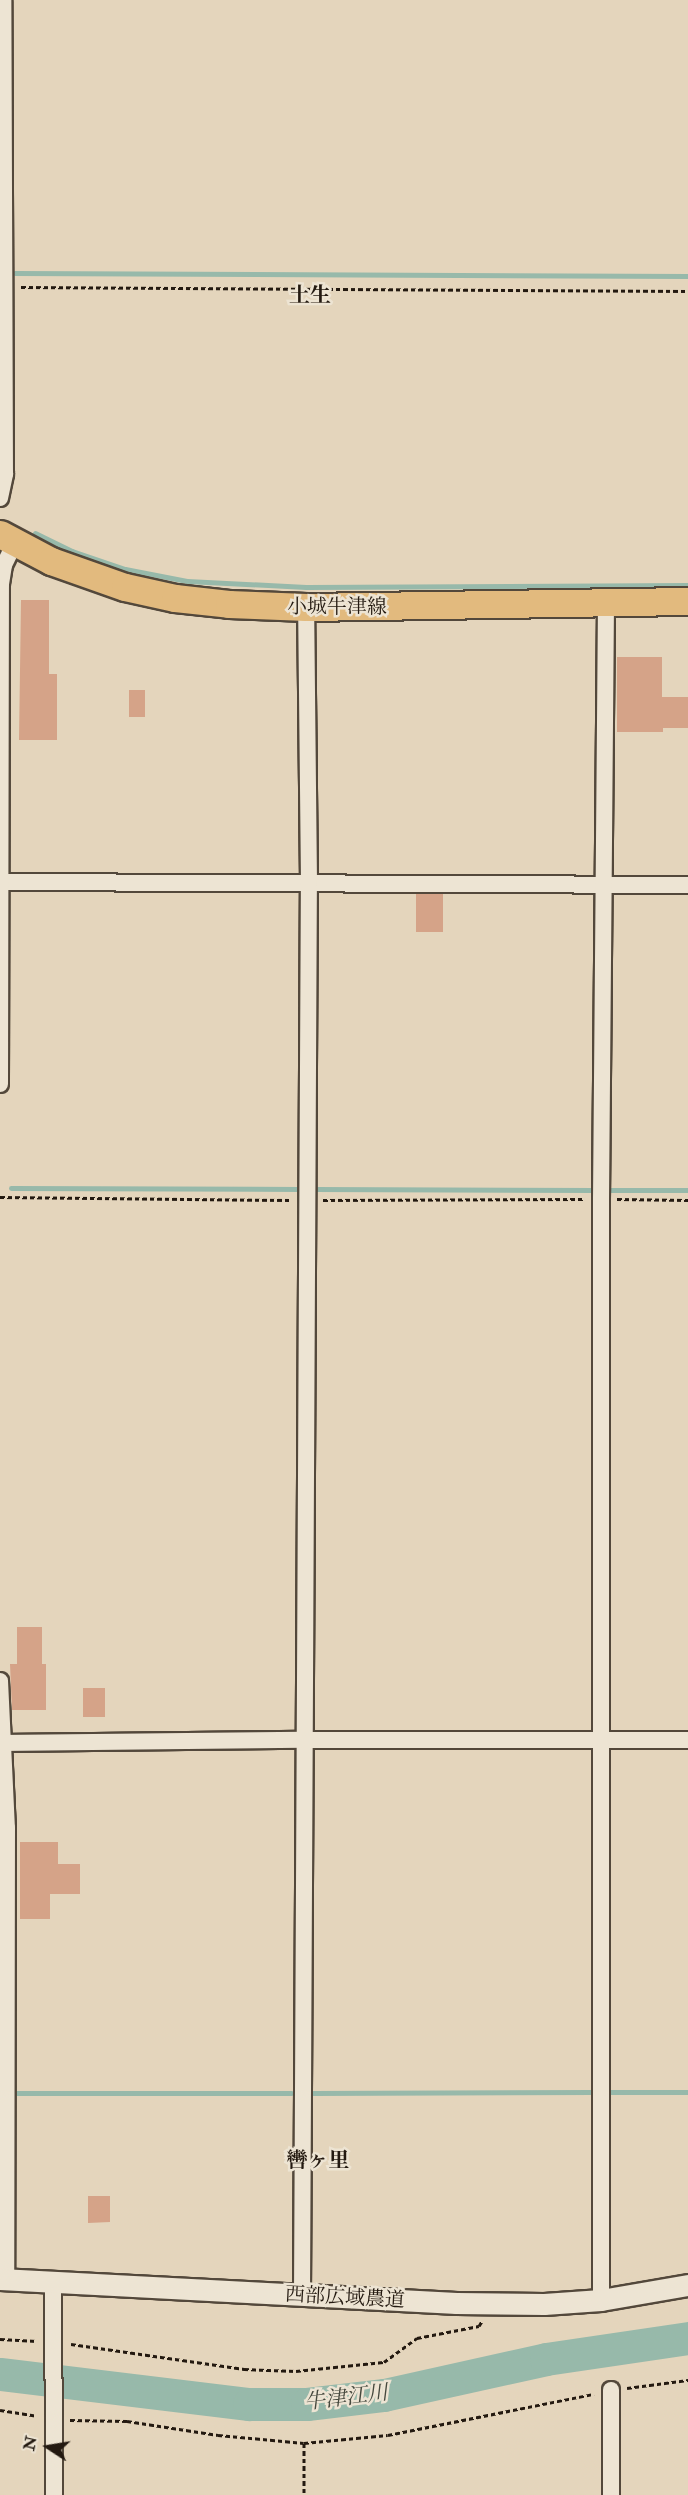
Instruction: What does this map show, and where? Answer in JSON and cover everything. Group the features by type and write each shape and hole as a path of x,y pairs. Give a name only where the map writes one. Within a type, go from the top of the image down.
{"main road":[{"name":"小城牛津線","path":"7,538 51,561 125,587 175,598 228,604 306,607 688,601"}],"street":[{"path":"0,498 5,474 3,0"},
{"path":"0,1084 0,584 7,538"},
{"path":"601,2300 600,1740 606,603"},
{"path":"302,2295 309,883 306,607"},
{"path":"0,882 688,885"},
{"path":"0,1681 1,1743 7,1828 3,2279"},
{"path":"1,1743 688,1740"},
{"name":"西部広域農道","path":"3,2279 494,2304 601,2300 688,2285"},
{"path":"53,2282 54,2495"},
{"path":"611,2390 612,2495"}],"path":[{"path":"4,287 688,291"},
{"path":"0,1197 688,1200"},
{"path":"0,2339 53,2342 244,2369 296,2371 384,2362 417,2338 479,2326 494,2304"},
{"path":"0,2410 53,2419 127,2421 218,2435 304,2443 388,2435 611,2390 688,2380"},
{"path":"304,2443 304,2495"}],"building":[{"path":"21,600 49,600 49,674 57,674 57,740 19,740"},
{"path":"617,657 662,657 662,697 688,697 688,728 663,728 663,732 617,732"},
{"path":"129,690 145,690 145,717 129,717"},
{"path":"416,894 443,894 443,932 416,932"},
{"path":"17,1627 42,1627 42,1664 46,1664 46,1710 12,1710 10,1664 17,1664"},
{"path":"83,1688 105,1688 105,1717 83,1717"},
{"path":"20,1842 58,1842 58,1864 80,1864 80,1894 50,1894 50,1919 20,1919"},
{"path":"88,2196 110,2196 110,2222 88,2223"}],"waterway":[{"path":"15,273 688,276"},
{"path":"35,533 72,551 125,569 187,581 306,587 688,585"},
{"path":"11,1188 300,1189"},
{"path":"315,1189 596,1190"},
{"path":"608,1190 688,1190"},
{"path":"313,2093 592,2092"},
{"path":"610,2092 688,2092"},
{"path":"17,2093 291,2093"},
{"name":"牛津江川","path":"0,2374 249,2404 307,2404 384,2395 546,2359 688,2338"}],"district":[{"name":"土生","path":"310,296"},
{"name":"轡ヶ里","path":"318,2161"}]}
